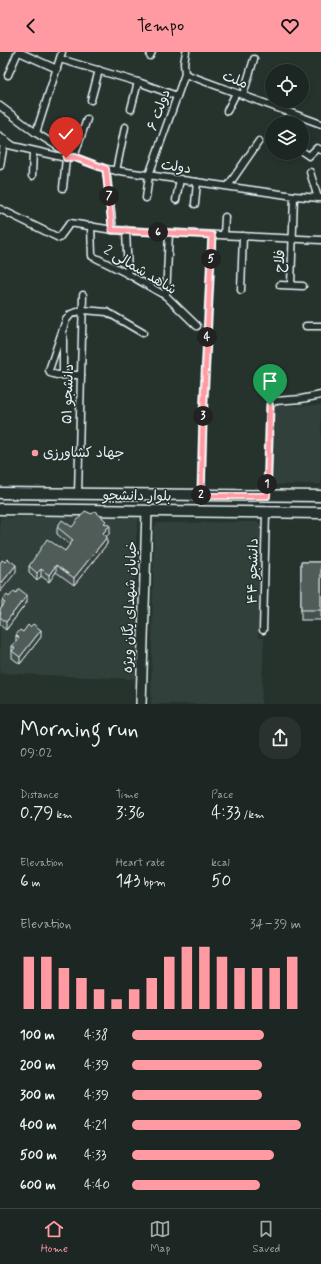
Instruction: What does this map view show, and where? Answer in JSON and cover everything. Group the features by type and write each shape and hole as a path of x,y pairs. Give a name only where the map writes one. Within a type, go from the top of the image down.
{"main road":[{"name":"بلوار دانشجو","path":"0,493 321,496"},
{"name":"بلوار دانشجو","path":"0,509 321,513"}],"street":[{"path":"8,75 18,52 57,69"},
{"path":"36,133 62,52"},
{"name":"دولت ۶","path":"146,198 149,175 186,74 184,63 186,52"},
{"path":"60,59 138,82 177,96"},
{"path":"243,95 254,59"},
{"path":"91,100 99,70"},
{"name":"ملت","path":"186,74 321,124"},
{"path":"131,109 138,82"},
{"path":"227,111 236,93"},
{"name":"دولت","path":"0,106 36,133 74,157 106,169 294,196 320,198"},
{"path":"0,166 2,143 66,158 74,157 87,119"},
{"path":"116,171 125,127"},
{"path":"0,136 14,146"},
{"path":"228,186 259,141"},
{"path":"309,155 317,148 321,150"},
{"path":"32,176 33,151"},
{"path":"63,188 66,158"},
{"path":"106,169 112,230"},
{"path":"310,172 320,198"},
{"path":"176,200 180,179"},
{"path":"194,204 197,182"},
{"name":"فلاح","path":"291,286 294,238 294,196"},
{"path":"0,209 58,238 70,223 112,230 321,240"},
{"path":"224,235 225,216"},
{"name":"شاهد شمالی 2","path":"91,226 92,256 128,274 166,296 197,326"},
{"path":"126,230 128,274"},
{"path":"166,296 169,233"},
{"path":"201,496 203,419 212,235"},
{"path":"241,290 243,236"},
{"name":"فلاح","path":"280,285 303,286"},
{"name":"دانشجو ۵۱","path":"78,494 83,295"},
{"path":"81,375 57,375 50,373 49,370 66,320 70,314 83,310 107,312 143,333"},
{"path":"306,326 321,326"},
{"path":"63,329 63,375"},
{"path":"267,496 270,405 275,400 301,399 321,394"},
{"name":"خیابان شهدای یگان ویژه","path":"141,704 147,511"},
{"name":"دانشجو ۴۴","path":"264,630 266,512"}],"shaded area":[{"path":"321,405 321,484 270,485 274,406"},
{"path":"131,513 139,517 136,538 135,679 0,673 0,518"},
{"path":"257,522 261,525 258,637 264,638 261,704 151,704 154,527 158,523"}],"building":[{"path":"85,511 92,514 95,511 106,521 104,523 110,525 103,533 107,537 74,578 56,565 49,575 41,569 37,573 29,566 47,539 65,551 73,540 57,527 62,520 72,527"},
{"path":"8,559 16,565 0,585 0,563 2,560 5,562"},
{"path":"301,562 321,562 321,610 301,610"},
{"path":"19,589 27,595 6,622 0,617 0,610 5,603 2,601 7,595 9,597 14,591 16,593"},
{"path":"33,624 41,630 20,657 12,651 15,648 12,646 19,638 16,635 20,630 23,632 28,625 30,627"}],"place":[{"name":"جهاد کشاورزی","path":"35,453"}],"route":[{"path":"66,158 74,157 106,169 112,230 212,235 203,419 201,496 267,496 270,405"}]}
